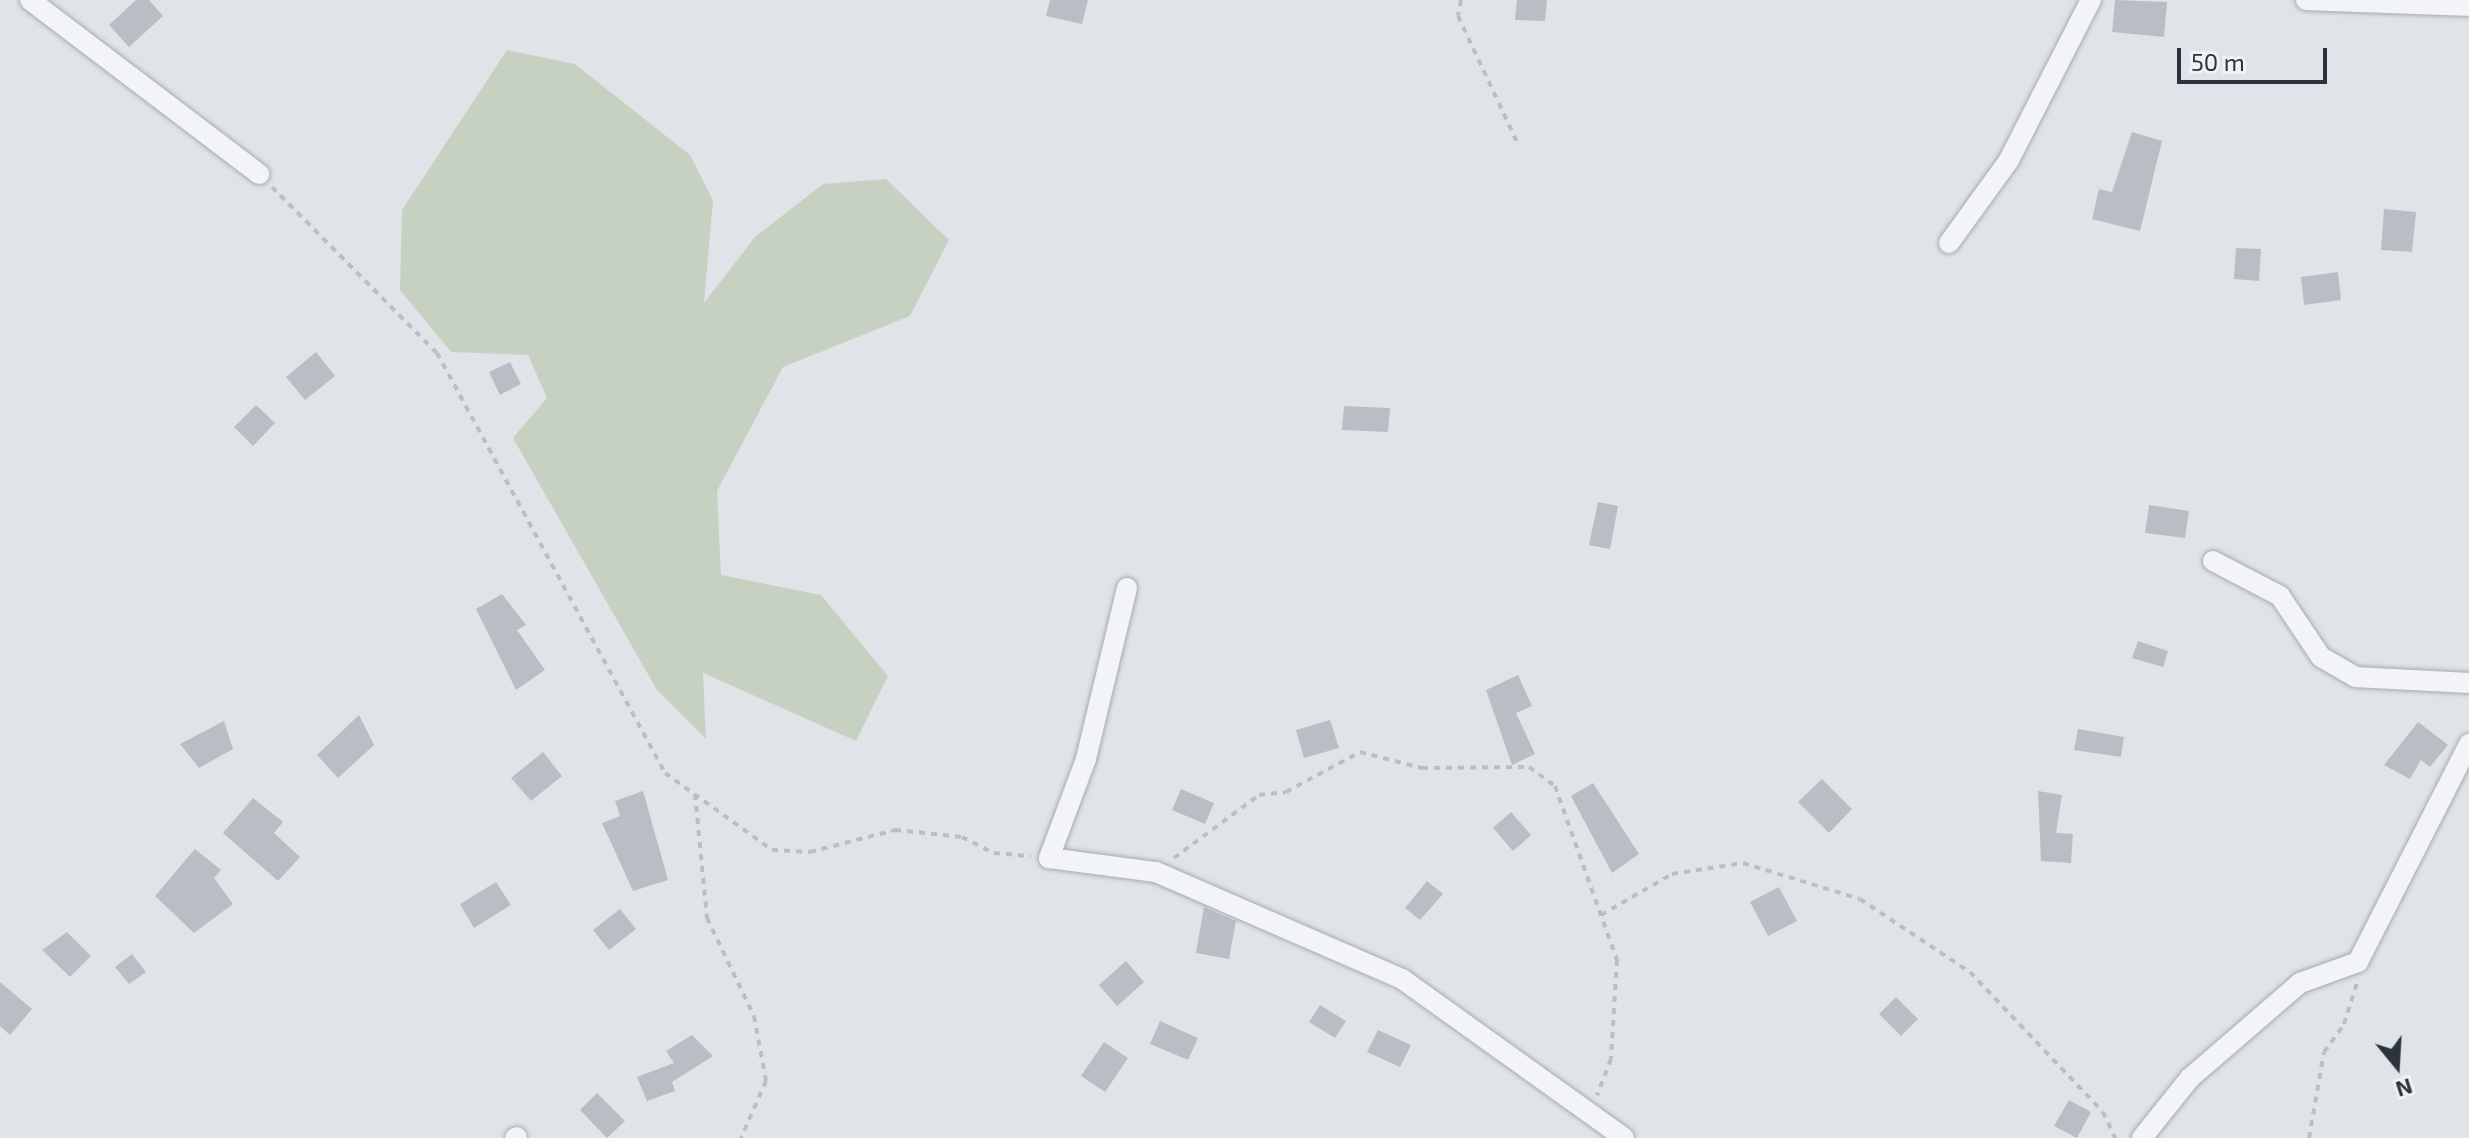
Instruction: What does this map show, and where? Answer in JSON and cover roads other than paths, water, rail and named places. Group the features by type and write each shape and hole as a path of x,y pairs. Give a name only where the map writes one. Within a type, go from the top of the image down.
{"street":[{"path":"30,0 259,174"},
{"path":"1949,243 2009,160 2091,0"},
{"path":"2306,0 2469,6"},
{"path":"2213,561 2280,596 2321,657 2355,677 2415,686 2469,683"},
{"path":"1127,588 1086,759 1049,858 1156,872 1402,979 1624,1138"},
{"path":"2142,1138 2190,1078 2300,983 2358,962 2469,744"}]}
